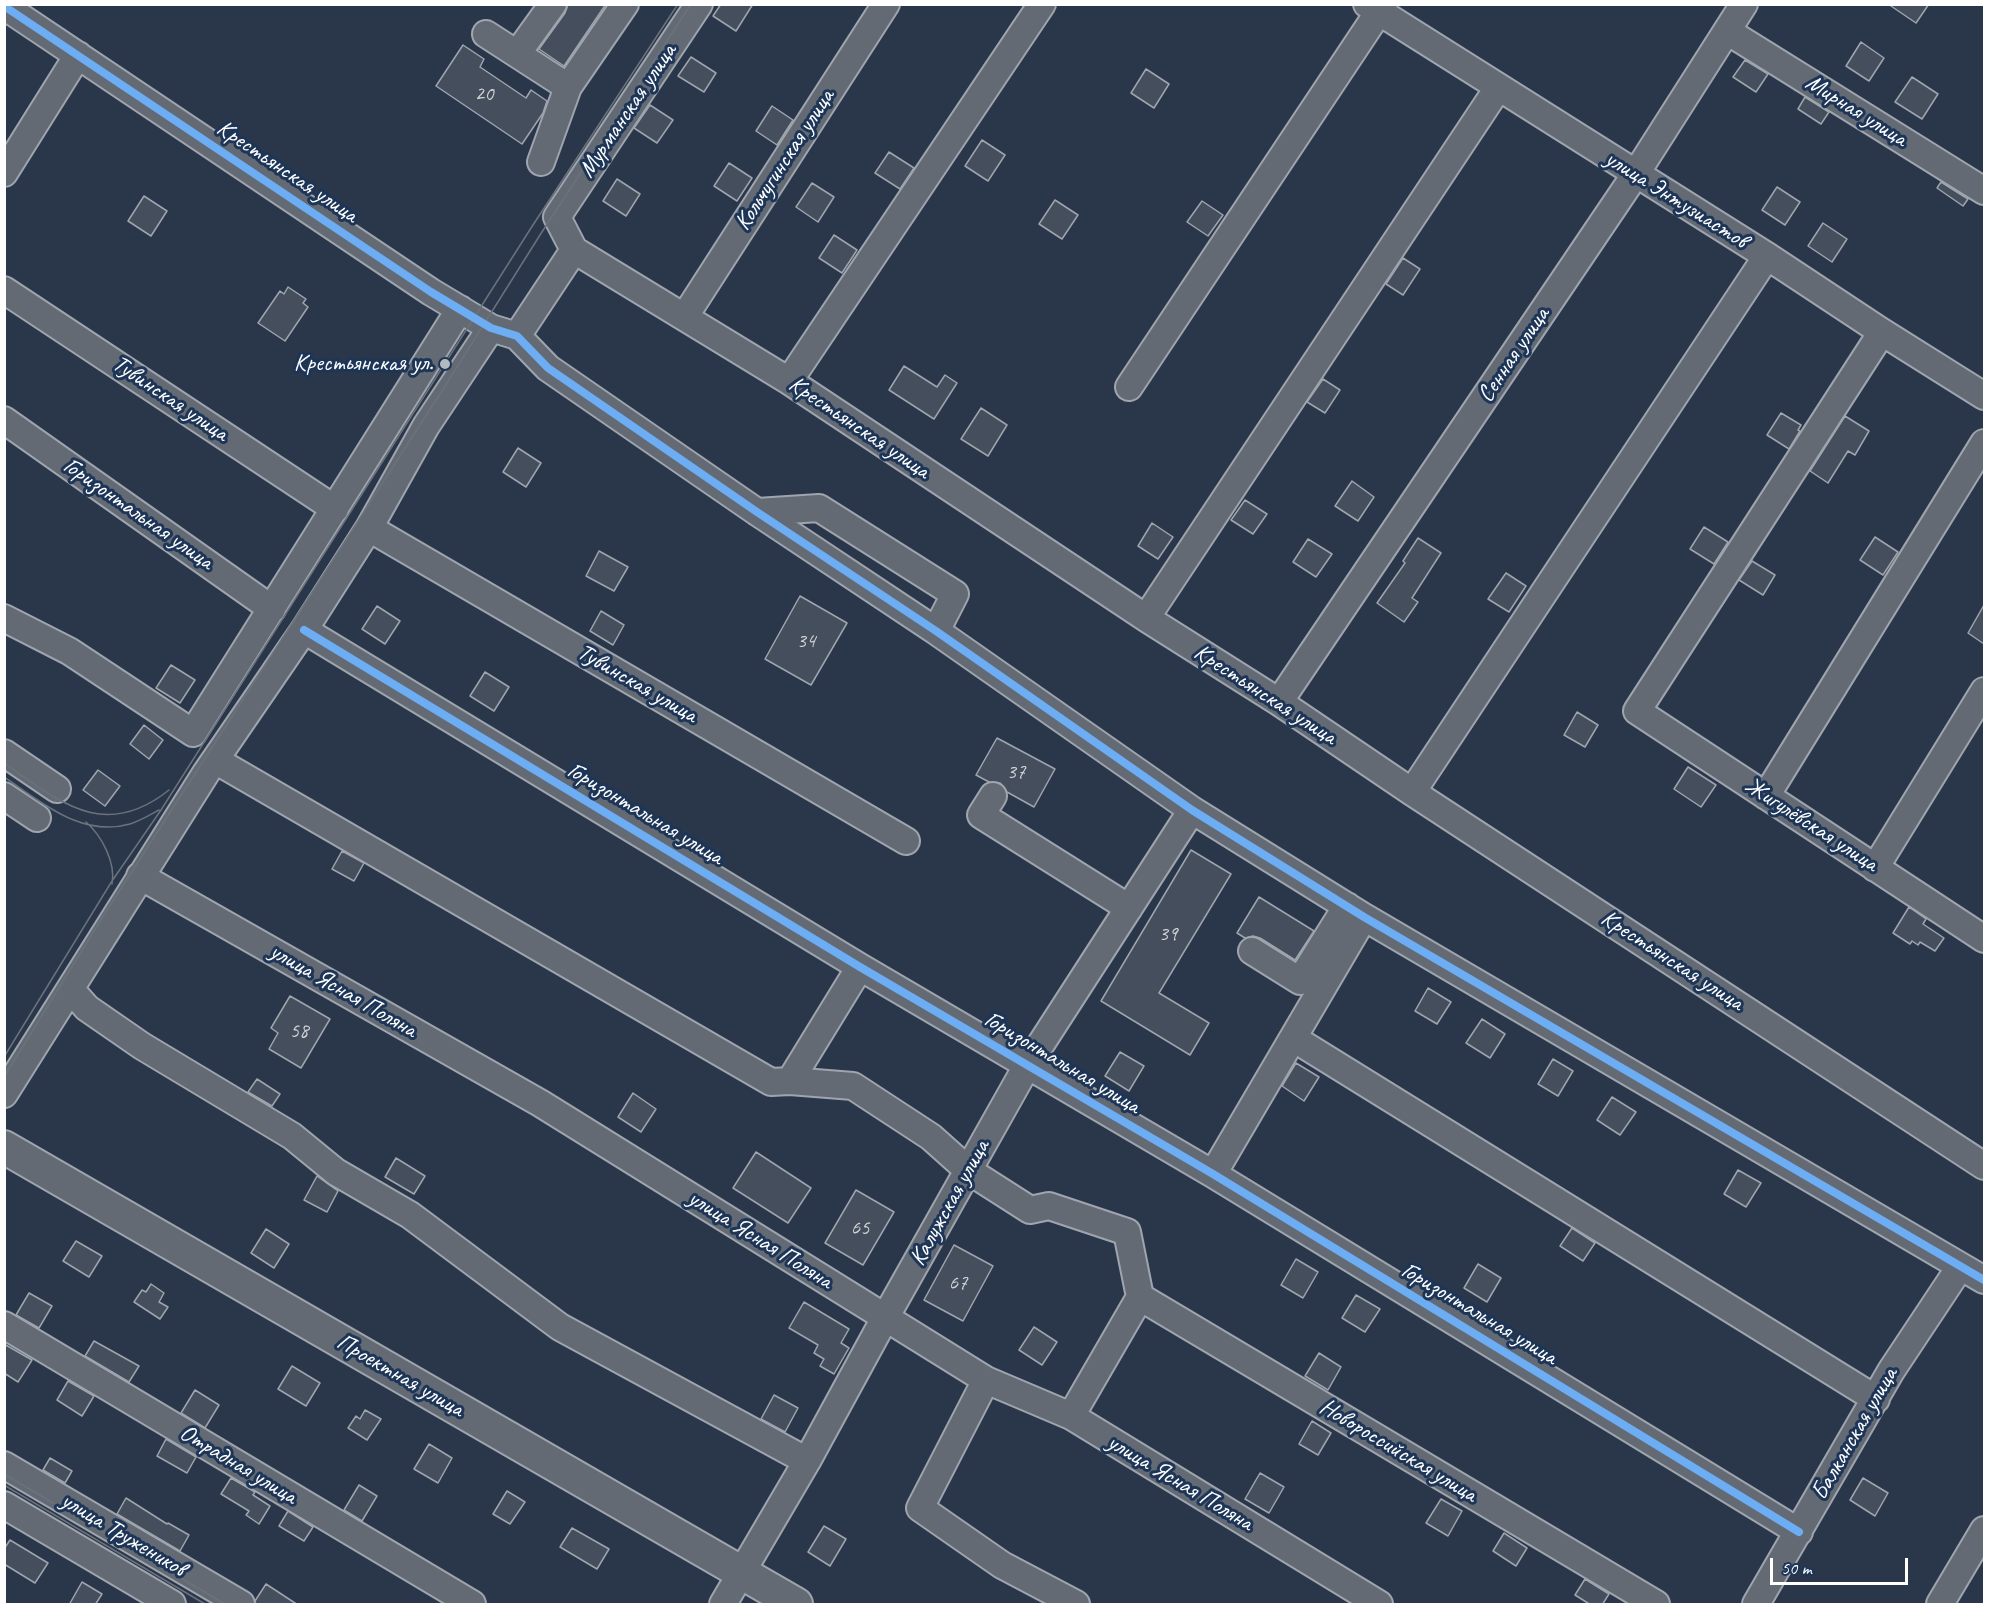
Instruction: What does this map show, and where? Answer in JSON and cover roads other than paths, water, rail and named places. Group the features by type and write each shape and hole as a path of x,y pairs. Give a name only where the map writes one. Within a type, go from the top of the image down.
{"main road":[{"name":"Проектная улица","path":"4,1147 796,1605"}],"street":[{"path":"517,54 553,4"},
{"path":"541,162 568,87 626,4"},
{"name":"Мурманская улица","path":"574,250 557,217 699,4"},
{"name":"Кольчугинская улица","path":"685,316 886,4"},
{"path":"789,381 1042,4"},
{"name":"Сенная улица","path":"1279,702 1635,175 1744,4"},
{"name":"Крестьянская улица","path":"4,6 431,292 491,328 517,336 548,368 757,512 936,631 1192,810 1355,912 1984,1280"},
{"path":"1129,387 1377,7"},
{"name":"улица Энтузиастов","path":"1377,7 1498,88 1767,256 1984,396"},
{"name":"Мирная улица","path":"1727,31 1984,191"},
{"path":"486,34 568,87"},
{"path":"4,173 78,55"},
{"path":"1146,618 1498,88"},
{"path":"517,336 574,250"},
{"name":"Крестьянская улица","path":"574,250 789,381 1146,618 1279,702 1412,792 1984,1166"},
{"path":"1412,792 1767,256"},
{"name":"Тувинская улица","path":"4,290 335,509"},
{"path":"4,618 69,651 193,733 460,309"},
{"path":"4,1094 140,876 369,528 426,426 491,328"},
{"name":"Жигулёвская улица","path":"1882,332 1637,711 1984,939"},
{"name":"Горизонтальная улица","path":"4,420 272,609"},
{"path":"1766,796 1984,443"},
{"path":"757,512 819,508 955,594 936,631"},
{"name":"Тувинская улица","path":"369,528 906,841"},
{"name":"Горизонтальная улица","path":"304,630 860,967 1213,1174 1799,1532"},
{"path":"1875,868 1984,691"},
{"path":"4,753 57,789"},
{"path":"215,760 771,1082 790,1081 853,1086 931,1137 969,1171 1030,1210 1049,1206 1127,1232 1140,1297 1071,1416"},
{"path":"4,796 37,818"},
{"path":"993,796 981,815 1129,908"},
{"name":"Калужская улица","path":"723,1605 807,1461 1028,1064 1192,810"},
{"name":"улица Ясная Поляна","path":"140,876 540,1103 986,1380 1071,1416 1379,1605"},
{"path":"1252,951 1300,981 1355,912"},
{"path":"1213,1174 1293,1038 1355,912"},
{"path":"790,1081 860,967"},
{"path":"71,990 87,1008 142,1046 292,1136 336,1172 410,1215 560,1327 807,1461"},
{"path":"1293,1038 1876,1399"},
{"name":"Балканская улица","path":"1756,1605 1891,1371 1960,1267"},
{"name":"Новороссийская улица","path":"1140,1297 1656,1605"},
{"name":"Отрадная улица","path":"4,1325 472,1605"},
{"path":"986,1380 920,1508 1002,1565 1076,1605"},
{"name":"улица Тружеников","path":"4,1465 241,1605"},
{"name":"улица Тружеников","path":"4,1505 172,1605"},
{"path":"1940,1605 1984,1530"}],"tram line":[{"path":"4,1057 112,881 161,810 531,228 678,4"},
{"path":"4,1077 102,918 691,4"},
{"path":"4,763 63,802 83,810 103,814 124,813 146,805 169,790"},
{"path":"4,777 48,807 79,822 95,826 112,827 130,824 159,810"},
{"path":"86,822 102,842 110,859 112,884"},
{"path":"4,1474 225,1604"},
{"path":"4,1485 205,1604"}],"place":[{"name":"Крестьянская ул.","path":"445,364"}]}
